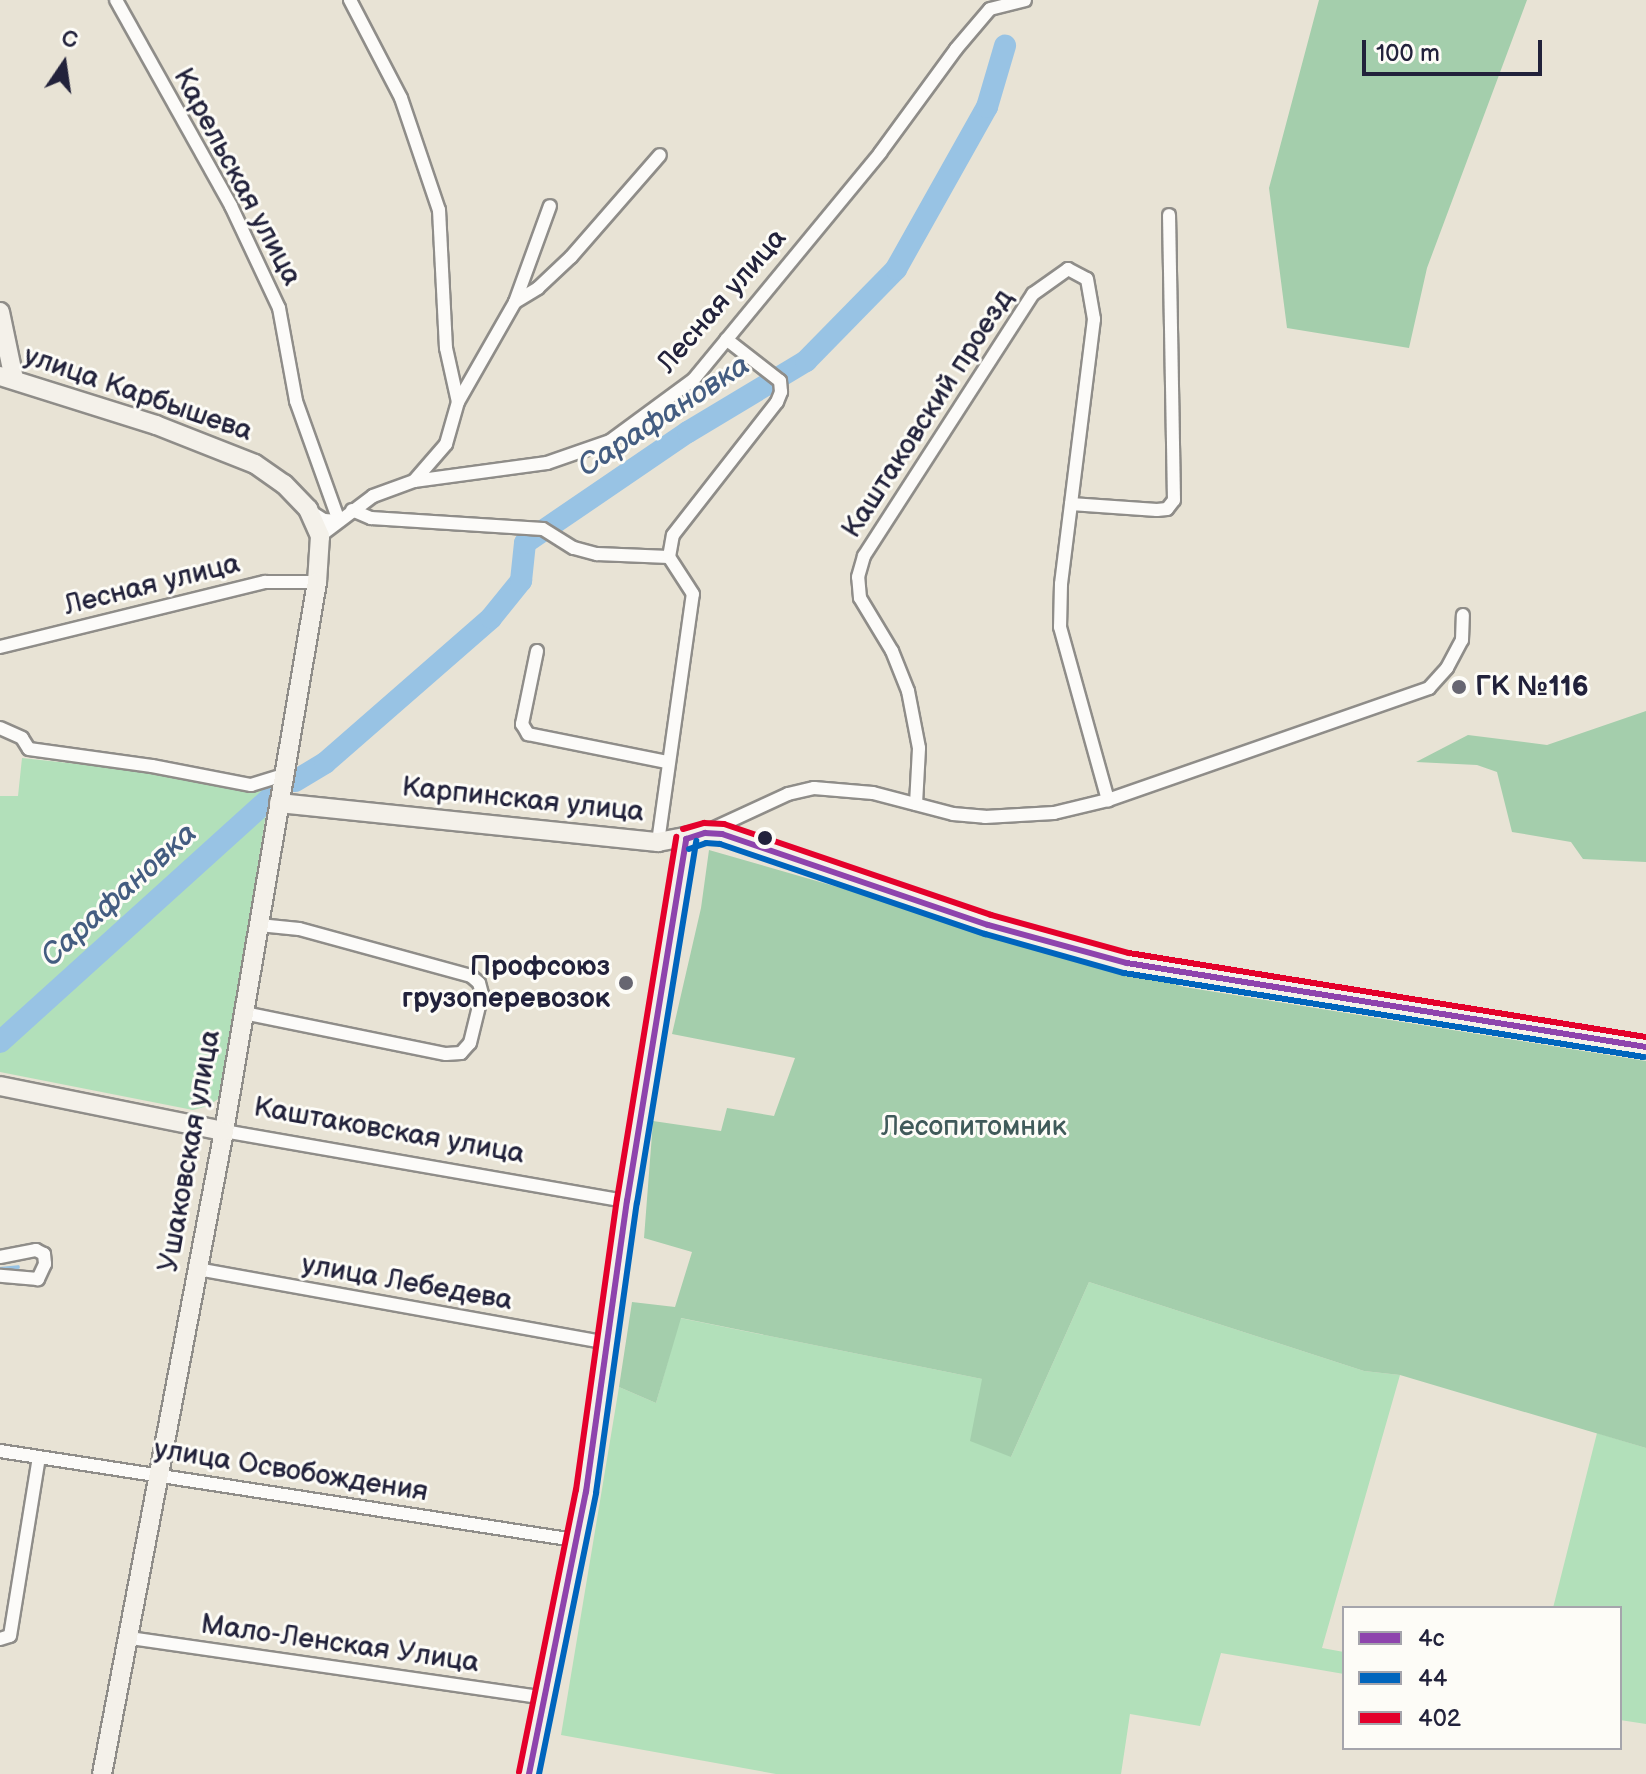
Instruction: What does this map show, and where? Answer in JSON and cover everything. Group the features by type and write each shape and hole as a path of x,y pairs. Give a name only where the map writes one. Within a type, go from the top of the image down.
{"street":[{"name":"Карельская улица","path":"116,0 231,206 279,308 296,401 339,521"},
{"path":"350,0 401,98 439,210 446,348 458,402"},
{"name":"Лесная улица","path":"320,536 373,496 414,481 547,463 610,441 694,379 880,153 991,5 1025,0"},
{"path":"515,302 538,288 571,257 660,155"},
{"path":"414,481 446,444 458,402 515,302 550,206"},
{"path":"1071,504 1157,510 1167,509 1174,500 1169,215"},
{"name":"Каштаковский проезд","path":"916,804 919,748 908,691 892,651 860,598 858,577 864,556 1033,294 1068,269 1087,279 1094,319 1061,584 1060,627 1108,800"},
{"path":"0,312 7,377"},
{"path":"658,842 693,594 669,557 673,535 777,402 778,378 726,339"},
{"name":"улица Карбышева","path":"7,377 156,425 255,464 284,484 308,509 320,536"},
{"path":"308,509 324,520 339,521"},
{"path":"352,510 371,518 543,529 574,548 597,554 669,557"},
{"name":"Ушаковская улица","path":"102,1774 224,1131 317,582 320,536"},
{"name":"Лесная улица","path":"0,647 265,582 317,582"},
{"path":"705,833 788,794 814,788 873,793 953,814 1021,817 1054,813 1108,800 1429,688 1447,668 1462,640 1463,615"},
{"path":"537,651 522,724 528,734 667,762"},
{"path":"0,728 22,738 29,749 152,766 212,780 251,785 284,775"},
{"name":"Карпинская улица","path":"279,803 658,842 705,833"},
{"path":"705,833 739,840 988,925 1127,963 1646,1047"},
{"path":"529,1774 586,1492 627,1201 686,839"},
{"path":"244,1013 446,1054 461,1053 470,1043 482,994 479,983 471,976 299,929 259,925"},
{"name":"Каштаковская улица","path":"0,1086 224,1131 627,1201"},
{"path":"0,1257 36,1250 44,1254 45,1264 38,1279 0,1276"},
{"name":"улица Лебедева","path":"197,1269 608,1343"},
{"name":"улица Освобождения","path":"0,1451 574,1540"},
{"path":"0,1639 10,1636 39,1457"},
{"name":"Мало-Ленская Улица","path":"130,1638 544,1698"}],"green space":[{"path":"1319,0 1527,0 1427,268 1409,348 1287,328 1269,188"},
{"path":"1646,711 1646,862 1583,859 1571,842 1512,832 1497,772 1477,765 1416,762 1468,735 1547,745"},
{"path":"22,758 161,773 228,788 270,789 221,1097 208,1106 193,1110 0,1072 0,796 18,796"},
{"name":"Лесопитомник","path":"709,850 1184,987 1646,1061 1646,1448 1400,1375 1364,1371 1089,1282 1011,1457 970,1441 982,1379 681,1318 656,1403 619,1387 632,1302 675,1307 692,1252 644,1238 653,1121 721,1131 727,1108 774,1116 795,1058 672,1034 701,908"},
{"path":"1089,1282 1364,1371 1400,1375 1322,1648 1342,1652 1342,1674 1221,1653 1200,1726 1130,1714 1121,1774 776,1774 561,1735 619,1387 656,1403 680,1318 982,1379 1011,1457"},
{"path":"1597,1433 1646,1448 1646,1724 1622,1720 1622,1606 1554,1606"}],"waterway":[{"name":"Сарафановка","path":"295,781 325,763 491,618 521,581 525,543 688,432 806,361 896,269 987,107 1005,46"},
{"name":"Сарафановка","path":"0,1042 277,792"},
{"path":"0,1269 18,1267"}],"transit line":[{"name":"402","path":"683,829 704,823 724,824 991,915 1129,953 1646,1037"},
{"name":"4с","path":"686,839 705,833 722,834 988,925 1127,963 1646,1047"},
{"name":"402","path":"519,1772 576,1490 617,1199 676,837"},
{"name":"4с","path":"529,1774 586,1492 627,1201 686,839"},
{"name":"44","path":"539,1774 596,1493 637,1203 696,841"},
{"name":"44","path":"689,849 706,843 720,844 985,934 1124,973 1644,1057"}],"place":[{"name":"ГК №116","path":"1459,687"},
{"name":"Профсоюз грузоперевозок","path":"626,983"}]}
